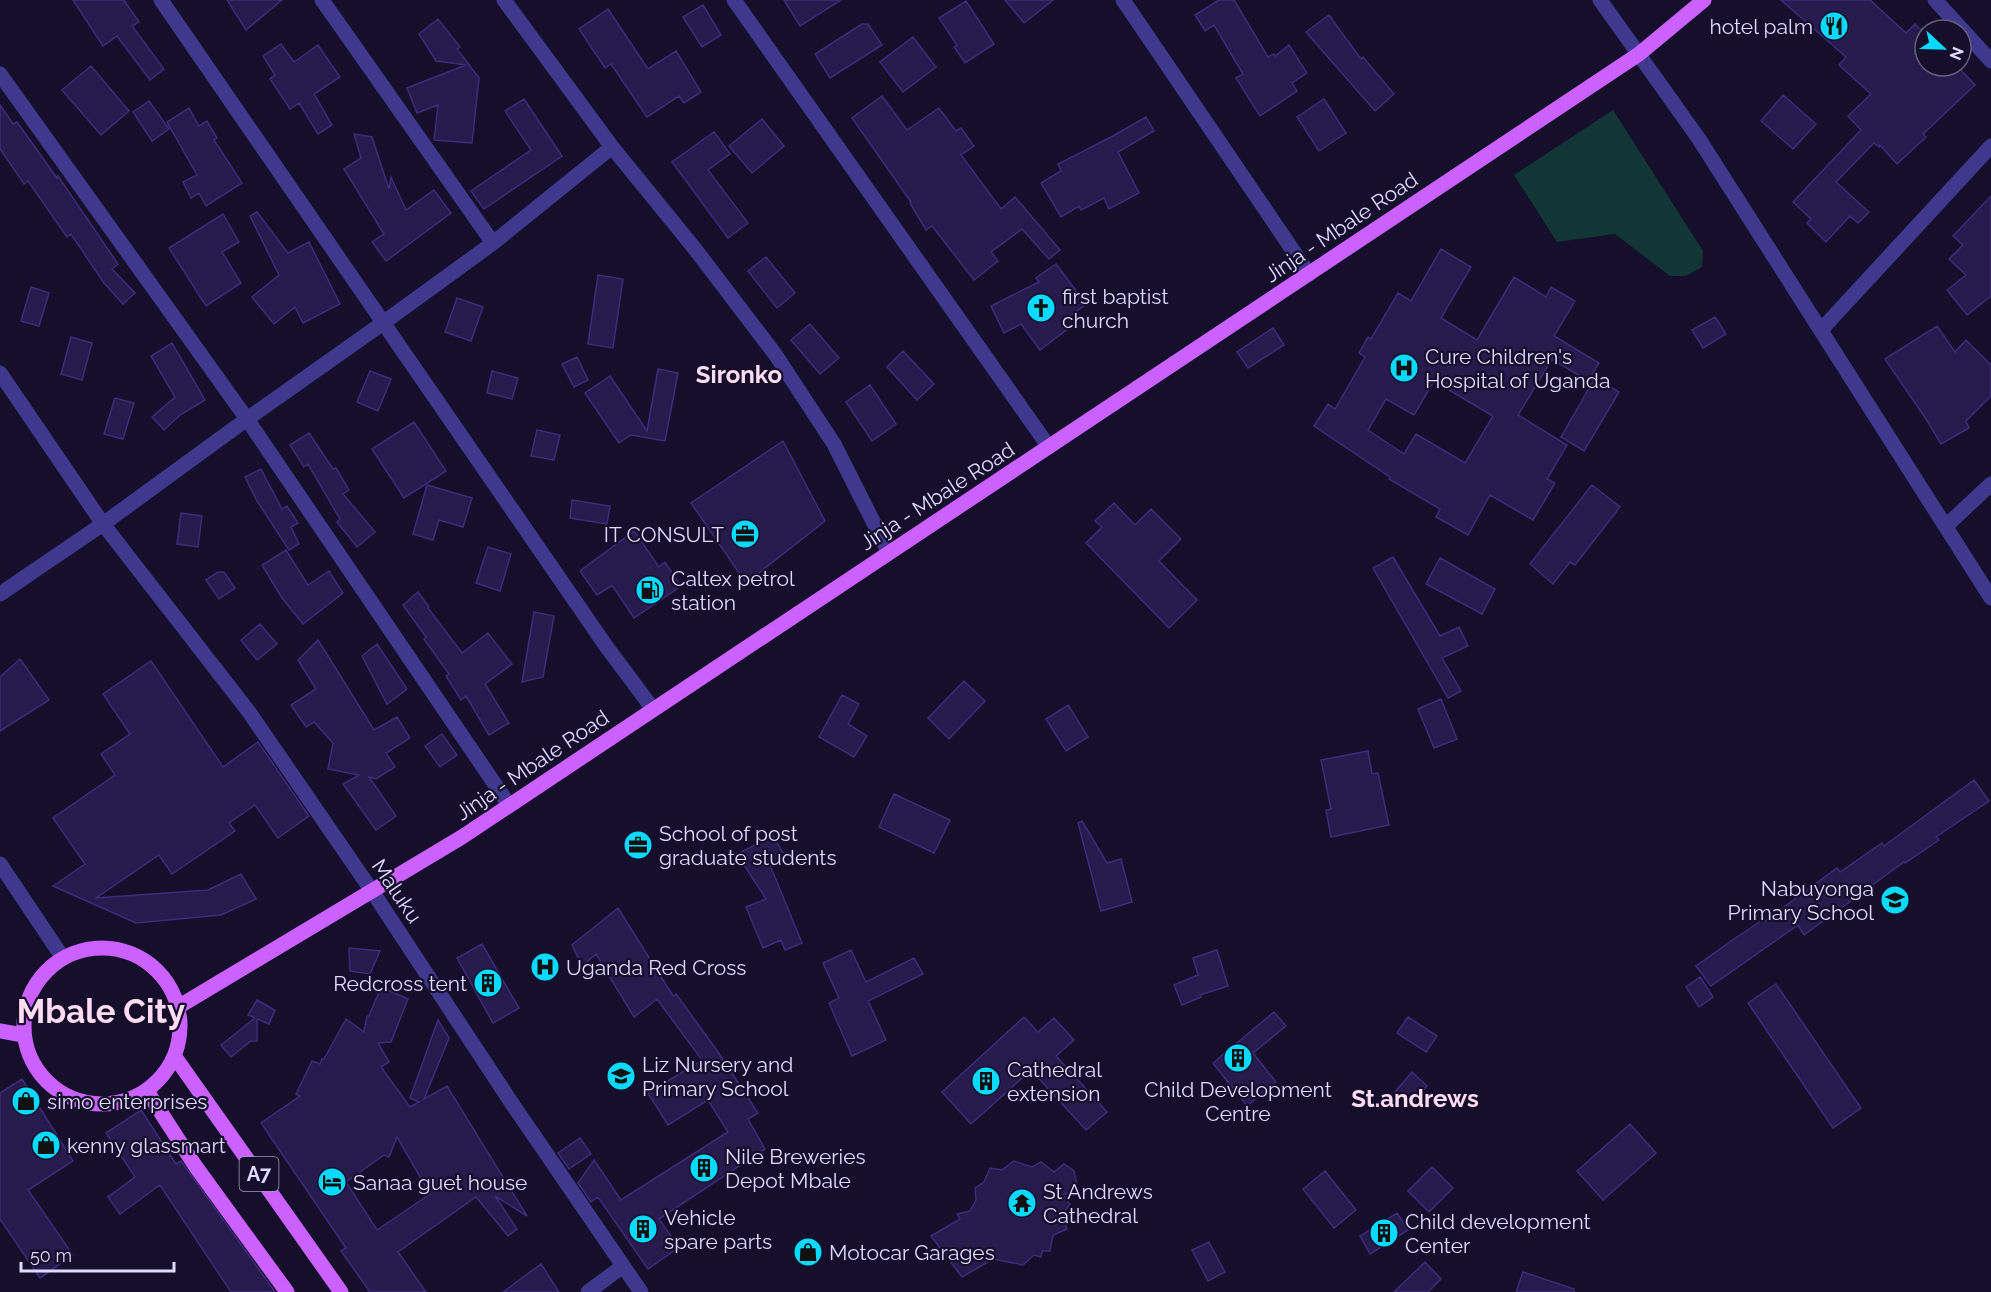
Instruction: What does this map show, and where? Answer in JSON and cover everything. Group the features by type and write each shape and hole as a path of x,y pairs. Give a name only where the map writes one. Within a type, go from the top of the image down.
{"main road":[{"name":"Jinja - Mbale Road","path":"178,1007 462,837 1639,54 1704,0"},
{"path":"103,947 130,952 154,966 168,982 178,1007 181,1030 175,1057 147,1091 109,1105 82,1103 57,1092 42,1078 28,1054 23,1035 29,996 44,973 63,958 84,949 103,947"},
{"path":"0,1031 23,1035"},
{"name":"A7","path":"175,1057 341,1292"},
{"name":"A7","path":"147,1091 196,1167 286,1292"}],"street":[{"path":"161,0 606,646 653,709"},
{"path":"322,0 493,243"},
{"path":"504,0 612,147 695,249 775,354 834,444 889,553"},
{"path":"734,0 1049,447"},
{"path":"1123,0 1309,274"},
{"path":"1600,0 1699,139 1991,598"},
{"path":"1935,0 1991,61"},
{"path":"0,74 247,419 509,805"},
{"path":"1821,330 1991,146"},
{"path":"0,594 104,524 493,243 612,147"},
{"name":"Maluku","path":"0,373 104,524 249,712 641,1292"},
{"path":"1946,525 1991,484"},
{"path":"0,864 63,958"},
{"path":"588,1292 623,1266"}],"green space":[{"path":"1613,110 1703,251 1702,267 1686,276 1670,276 1615,234 1557,242 1514,175"}],"building":[{"path":"73,0 124,0 139,22 132,26 164,69 150,80 117,36 103,46"},
{"path":"227,0 282,0 246,30"},
{"path":"784,0 841,0 800,26"},
{"path":"1005,0 1053,0 1024,23"},
{"path":"1219,0 1234,0 1268,57 1274,54 1275,56 1289,45 1307,73 1292,83 1297,91 1260,116 1236,78 1243,74 1214,25 1205,31 1195,15"},
{"path":"1781,0 1870,0 1906,33 1913,26 1913,78 1968,78 1975,85 1923,134 1926,137 1897,164 1880,145 1879,147 1874,143 1836,182 1869,212 1858,223 1850,216 1826,242 1807,223 1811,219 1793,202 1861,130 1848,116 1871,94 1839,65 1846,57"},
{"path":"966,1 994,44 965,63 954,47 957,45 939,18"},
{"path":"703,5 721,35 702,47 683,17"},
{"path":"608,9 648,69 676,51 701,92 684,103 679,96 647,117 611,64 605,68 579,29"},
{"path":"1329,15 1361,59 1363,57 1394,94 1375,111 1306,32"},
{"path":"438,19 460,47 457,49 479,78 472,143 434,140 438,105 417,113 407,88 466,65 436,61 419,34"},
{"path":"862,24 868,24 882,45 830,78 815,54"},
{"path":"913,37 936,67 903,92 880,62"},
{"path":"281,44 294,62 318,45 340,77 314,94 332,125 318,134 299,103 290,109 270,79 275,75 263,56"},
{"path":"91,66 129,111 101,135 62,90"},
{"path":"1783,95 1816,124 1793,149 1761,121"},
{"path":"882,96 907,130 939,108 956,131 961,128 974,146 961,155 1001,209 1015,197 1060,250 1049,259 1022,229 991,252 998,261 974,280 932,226 926,230 911,202 852,118"},
{"path":"524,99 562,156 484,209 471,191 531,150 505,111"},
{"path":"1324,99 1346,133 1319,151 1297,117"},
{"path":"149,101 169,129 152,141 133,112"},
{"path":"0,105 13,124 17,122 57,178 58,176 118,264 112,269 135,293 123,304 104,283 71,234 67,237 28,181 24,184 0,149"},
{"path":"189,108 199,126 207,121 217,138 214,140 242,183 206,206 199,193 191,198 183,182 197,175 167,122"},
{"path":"1146,117 1154,131 1118,152 1139,193 1109,209 1104,198 1081,210 1079,206 1061,217 1041,183 1061,171 1058,164"},
{"path":"762,119 784,146 752,173 729,146"},
{"path":"714,132 730,154 708,170 748,223 728,238 672,162"},
{"path":"354,134 372,137 389,189 391,177 406,210 434,190 451,213 386,261 372,242 384,234 344,169 361,158"},
{"path":"1991,196 1991,296 1967,315 1947,290 1966,275 1949,259 1963,245 1953,236"},
{"path":"257,212 288,253 309,242 340,304 303,323 295,307 274,324 252,297 279,275 250,216"},
{"path":"223,214 239,242 222,252 241,283 206,306 169,248"},
{"path":"1441,249 1471,267 1441,318 1477,340 1514,277 1546,297 1551,287 1575,301 1554,336 1599,363 1588,381 1552,359 1518,415 1567,445 1547,479 1555,483 1533,520 1490,495 1468,535 1436,517 1440,509 1389,479 1390,477 1314,426 1328,404 1335,409 1365,357 1359,353 1368,337 1371,339 1398,293 1411,301","holes":["1434,381 1493,416 1465,463 1416,434 1404,454 1368,430 1386,399 1414,415"]},
{"path":"766,257 795,293 777,308 748,271"},
{"path":"1056,264 1086,304 1064,321 1069,328 1040,350 1021,324 1004,333 991,306 1039,282 1036,278"},
{"path":"598,275 623,279 613,348 588,344"},
{"path":"31,287 49,293 39,326 21,321"},
{"path":"457,298 483,307 471,341 445,332"},
{"path":"1715,317 1726,334 1703,348 1692,330"},
{"path":"810,324 839,358 820,374 791,340"},
{"path":"1937,326 1955,352 1966,340 1991,365 1991,396 1966,421 1969,428 1941,444 1885,359"},
{"path":"1273,328 1284,345 1248,368 1237,352"},
{"path":"71,337 92,343 82,380 61,374"},
{"path":"172,343 205,400 180,415 164,430 152,417 175,397 151,356"},
{"path":"903,351 934,384 917,400 887,367"},
{"path":"577,357 588,380 574,387 562,364"},
{"path":"658,369 678,373 665,441 631,435 619,443 585,393 610,376 647,431"},
{"path":"370,371 391,379 378,411 357,402"},
{"path":"492,371 518,378 512,399 487,393"},
{"path":"1595,378 1619,392 1584,451 1561,437"},
{"path":"870,385 896,424 872,441 846,402"},
{"path":"115,398 134,403 123,439 104,434"},
{"path":"414,422 446,471 404,498 372,449"},
{"path":"537,430 560,435 554,460 531,456"},
{"path":"309,433 333,469 336,468 349,490 343,494 375,532 357,547 337,522 340,519 308,464 304,467 290,445"},
{"path":"783,441 825,521 746,583 691,503"},
{"path":"261,469 282,509 287,506 298,523 291,527 299,544 289,550 257,501 245,477"},
{"path":"427,485 472,498 463,527 439,520 433,540 413,534"},
{"path":"1592,485 1620,507 1575,565 1570,562 1553,584 1530,564"},
{"path":"572,500 610,506 607,524 570,518"},
{"path":"1114,503 1135,525 1151,509 1181,539 1159,561 1197,600 1169,628 1086,543 1102,527 1095,521"},
{"path":"181,513 202,516 198,547 177,544"},
{"path":"634,531 659,567 665,562 681,586 634,618 614,588 611,586 597,595 580,571"},
{"path":"488,547 511,554 500,591 476,583"},
{"path":"286,550 308,585 329,571 343,593 303,624 282,598 262,565"},
{"path":"1393,557 1440,636 1459,627 1468,646 1442,658 1461,691 1448,698 1373,568"},
{"path":"1440,558 1495,589 1482,614 1426,584"},
{"path":"218,572 224,572 235,588 219,599 206,580"},
{"path":"418,592 462,653 488,633 512,664 485,684 509,723 489,735 466,696 461,700 446,676 449,674 403,605"},
{"path":"534,612 554,616 543,677 522,682"},
{"path":"260,624 277,644 257,660 241,640"},
{"path":"318,640 374,730 397,717 410,738 386,753 395,767 376,779 369,777 396,816 376,830 343,784 359,775 328,769 333,743 314,722 306,727 291,705 316,689 298,660"},
{"path":"377,644 407,689 387,704 362,656"},
{"path":"20,659 49,700 0,731 0,677"},
{"path":"151,661 223,767 258,742 309,816 278,838 255,805 229,823 235,831 172,874 159,855 96,898 208,890 241,874 256,899 221,915 136,923 53,886 85,864 53,818 115,775 101,754 130,734 103,694"},
{"path":"964,681 985,701 949,739 928,718"},
{"path":"842,695 859,704 848,724 867,736 854,757 819,737"},
{"path":"1441,699 1457,739 1434,748 1418,709"},
{"path":"1068,705 1088,737 1066,751 1046,719"},
{"path":"442,734 457,755 440,767 425,746"},
{"path":"1368,751 1372,774 1378,773 1389,825 1331,837 1326,810 1331,809 1321,760"},
{"path":"1974,780 1989,801 1936,837 1939,840 1904,862 1804,935 1798,925 1711,986 1696,966 1764,919 1765,921 1837,868 1840,872 1882,843 1884,846"},
{"path":"894,794 950,820 934,853 879,827"},
{"path":"1082,821 1107,863 1121,859 1132,902 1101,911 1078,823"},
{"path":"773,836 786,858 770,865 802,943 785,950 781,940 763,948 746,907 766,899 737,854"},
{"path":"618,908 673,996 676,994 716,1049 758,1113 748,1119 765,1149 659,1219 679,1247 648,1269 598,1197 591,1202 578,1183 594,1160 621,1200 728,1132 708,1100 668,1125 648,1093 702,1060 657,999 634,1017 596,954 582,966 572,945"},
{"name":"Redcross tent","path":"482,944 519,1008 493,1023 457,958"},
{"path":"349,948 380,951 370,974 350,971"},
{"path":"851,950 866,982 914,958 923,974 868,1001 886,1040 852,1056 829,1003 839,998 823,963"},
{"path":"1217,950 1228,986 1200,995 1201,997 1182,1005 1174,985 1198,975 1193,958"},
{"path":"1700,977 1713,997 1699,1007 1686,987"},
{"path":"1776,984 1861,1108 1833,1128 1748,1003"},
{"path":"381,987 408,999 391,1042 378,1043 389,1062 381,1067 410,1107 419,1102 410,1098 438,1020 449,1038 424,1099 447,1086 527,1216 495,1196 517,1229 508,1236 476,1197 398,1252 426,1292 370,1292 341,1251 346,1248 261,1123 300,1096 296,1094 312,1061 320,1064 346,1019 364,1032 367,1016 369,1016","holes":["397,1137 430,1194 377,1230 346,1182 384,1155 389,1157"]},
{"path":"257,1000 275,1010 269,1024 257,1019 257,1041 251,1041 231,1057 221,1045 255,1018 248,1015"},
{"name":"Child Development Centre","path":"1274,1012 1286,1026 1253,1053 1276,1082 1247,1106 1213,1063"},
{"name":"Cathedral extension","path":"1024,1017 1038,1032 1054,1018 1074,1040 1056,1056 1107,1112 1086,1130 1031,1070 971,1124 942,1092"},
{"path":"1408,1017 1437,1036 1426,1052 1397,1033"},
{"path":"1412,1072 1427,1086 1411,1105 1395,1092"},
{"path":"22,1079 73,1161 28,1190 73,1255 40,1278 0,1219 0,1093"},
{"path":"141,1110 176,1164 181,1161 275,1292 231,1292 160,1185 120,1214 108,1197 135,1177 106,1133"},
{"path":"1630,1124 1656,1153 1603,1200 1577,1171"},
{"path":"580,1138 591,1154 569,1169 558,1153"},
{"name":"St Andrews Cathedral","path":"1014,1161 1032,1167 1041,1162 1054,1172 1064,1164 1074,1171 1078,1189 1063,1195 1070,1204 1062,1215 1067,1229 1053,1235 1050,1251 1042,1251 1041,1257 1034,1255 1023,1265 993,1259 962,1277 931,1236 960,1219 957,1214 970,1211 976,1200 975,1188 984,1182 990,1168 1002,1170"},
{"path":"1432,1167 1453,1188 1429,1212 1408,1191"},
{"path":"1325,1171 1356,1210 1334,1228 1303,1189"},
{"name":"Child development Center","path":"1397,1213 1408,1230 1370,1254 1360,1236"},
{"path":"1209,1242 1225,1272 1208,1281 1192,1250"},
{"path":"1425,1262 1441,1279 1428,1292 1394,1292"},
{"path":"541,1264 559,1292 503,1292"},
{"path":"1523,1272 1574,1289 1574,1292 1516,1292"}],"place":[{"name":"hotel palm","path":"1834,26"},
{"name":"first baptist church","path":"1041,308"},
{"name":"Cure Children's Hospital of Uganda","path":"1404,368"},
{"name":"IT CONSULT","path":"745,534"},
{"name":"Caltex petrol station","path":"650,590"},
{"name":"School of post graduate students","path":"638,845"},
{"name":"Nabuyonga Primary School","path":"1895,900"},
{"name":"Uganda Red Cross","path":"545,967"},
{"name":"Redcross tent","path":"488,983"},
{"name":"Child Development Centre","path":"1238,1058"},
{"name":"Liz Nursery and Primary School","path":"621,1076"},
{"name":"Cathedral extension","path":"986,1081"},
{"name":"simo enterprises","path":"26,1101"},
{"name":"kenny glassmart","path":"46,1145"},
{"name":"Nile Breweries Depot Mbale","path":"704,1168"},
{"name":"Sanaa guet house","path":"332,1182"},
{"name":"St Andrews Cathedral","path":"1022,1203"},
{"name":"Vehicle spare parts","path":"643,1229"},
{"name":"Child development Center","path":"1384,1233"},
{"name":"Motocar Garages","path":"808,1252"}],"district":[{"name":"Sironko","path":"739,374"},
{"name":"Mbale City","path":"101,1011"},
{"name":"St.andrews","path":"1415,1098"}]}
